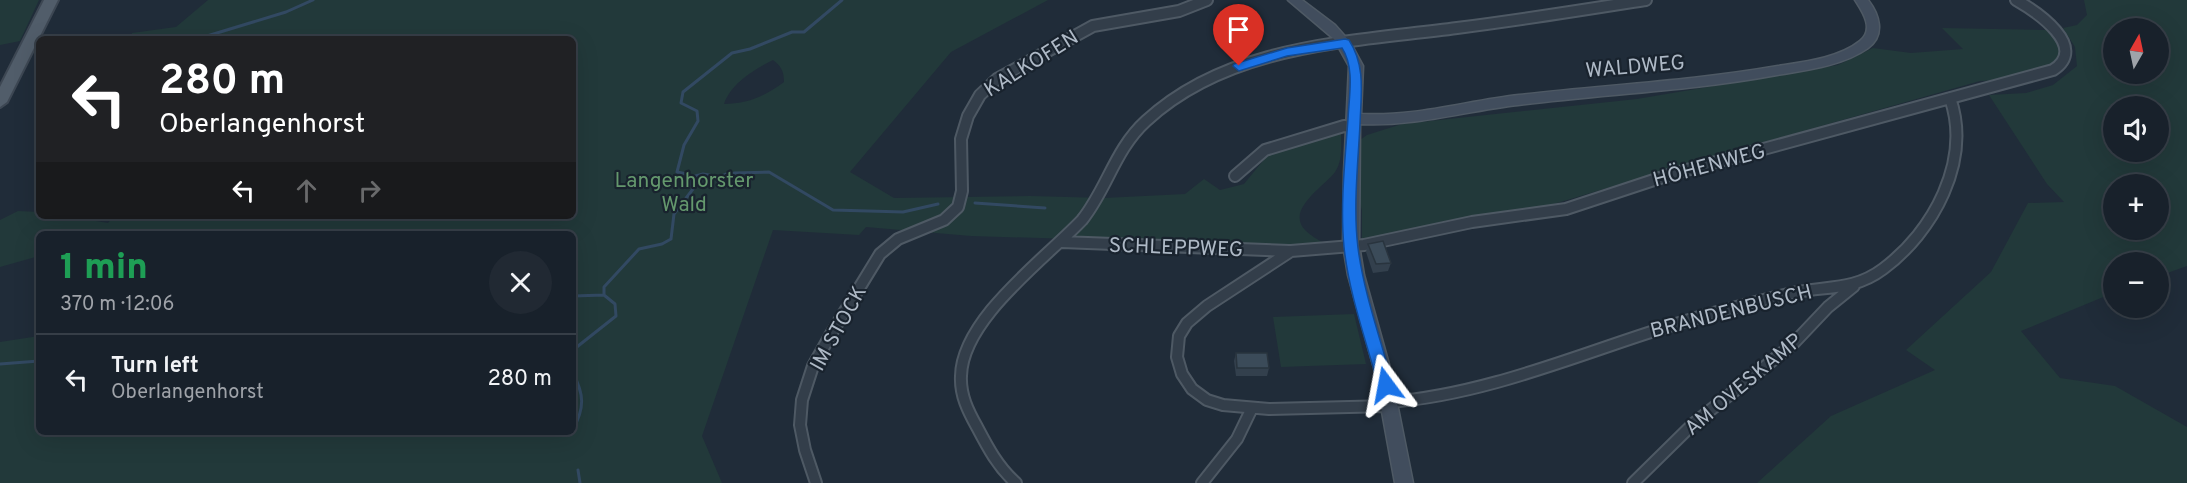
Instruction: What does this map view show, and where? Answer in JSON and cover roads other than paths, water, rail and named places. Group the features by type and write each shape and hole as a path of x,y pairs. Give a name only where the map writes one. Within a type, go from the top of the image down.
{"main road":[{"path":"0,102 51,0"}],"street":[{"name":"KALKOFEN","path":"916,230 952,213 960,202 963,190 960,150 973,102 984,87 1055,45 1093,26 1179,11 1207,0"},
{"path":"1294,0 1328,26 1345,43 1356,66 1351,173 1351,246 1356,275 1377,346 1404,483"},
{"path":"1016,483 1000,468 964,402 961,372 963,358 975,332 1003,298 1065,239 1090,208 1120,151 1142,126 1178,96 1213,77 1265,58 1345,43 1559,15 1646,0"},
{"name":"WALDWEG","path":"1355,123 1400,119 1514,100 1678,84 1824,62 1852,52 1864,45 1871,36 1874,29 1872,14 1861,0"},
{"name":"HÖHENWEG","path":"1291,251 1351,246 1472,222 1566,209 1672,174 2040,75 2058,68 2062,63 2066,48 2055,28 2047,19 2016,0"},
{"name":"BRANDENBUSCH","path":"1291,251 1276,259 1186,324 1176,348 1181,376 1200,396 1224,405 1252,408 1389,404 1500,381 1545,368 1678,322 1823,288 1854,286 1878,272 1923,231 1940,202 1953,161 1956,137 1950,98"},
{"path":"1235,176 1265,150 1355,123"},
{"name":"IM STOCK","path":"816,483 803,439 800,415 818,356 882,253 896,240 916,230"},
{"name":"SCHLEPPWEG","path":"1065,239 1291,251"},
{"name":"AM OVESKAMP","path":"1633,483 1693,424 1792,345 1828,307 1854,286"},
{"path":"1202,483 1240,436 1248,423 1252,408"}],"waterway":[{"path":"207,36 286,12 313,0"},
{"path":"689,178 687,174 677,172 684,145 698,121 697,111 681,103 683,92 732,53 750,49 792,32 804,32 842,0"},
{"path":"734,173 769,172 833,210 903,212 938,204"},
{"path":"689,178 703,174 720,177 726,174"},
{"path":"604,295 604,287 639,249 662,244 671,239 674,214 693,189 689,178"},
{"path":"975,203 1045,208"},
{"path":"576,296 604,295"},
{"path":"576,348 616,316 615,304 604,295"},
{"path":"0,364 36,361"},
{"path":"576,380 582,401 576,423"},
{"path":"578,470 580,483"}],"park label":[{"name":"Langenhorster Wald","path":"684,192"}]}
